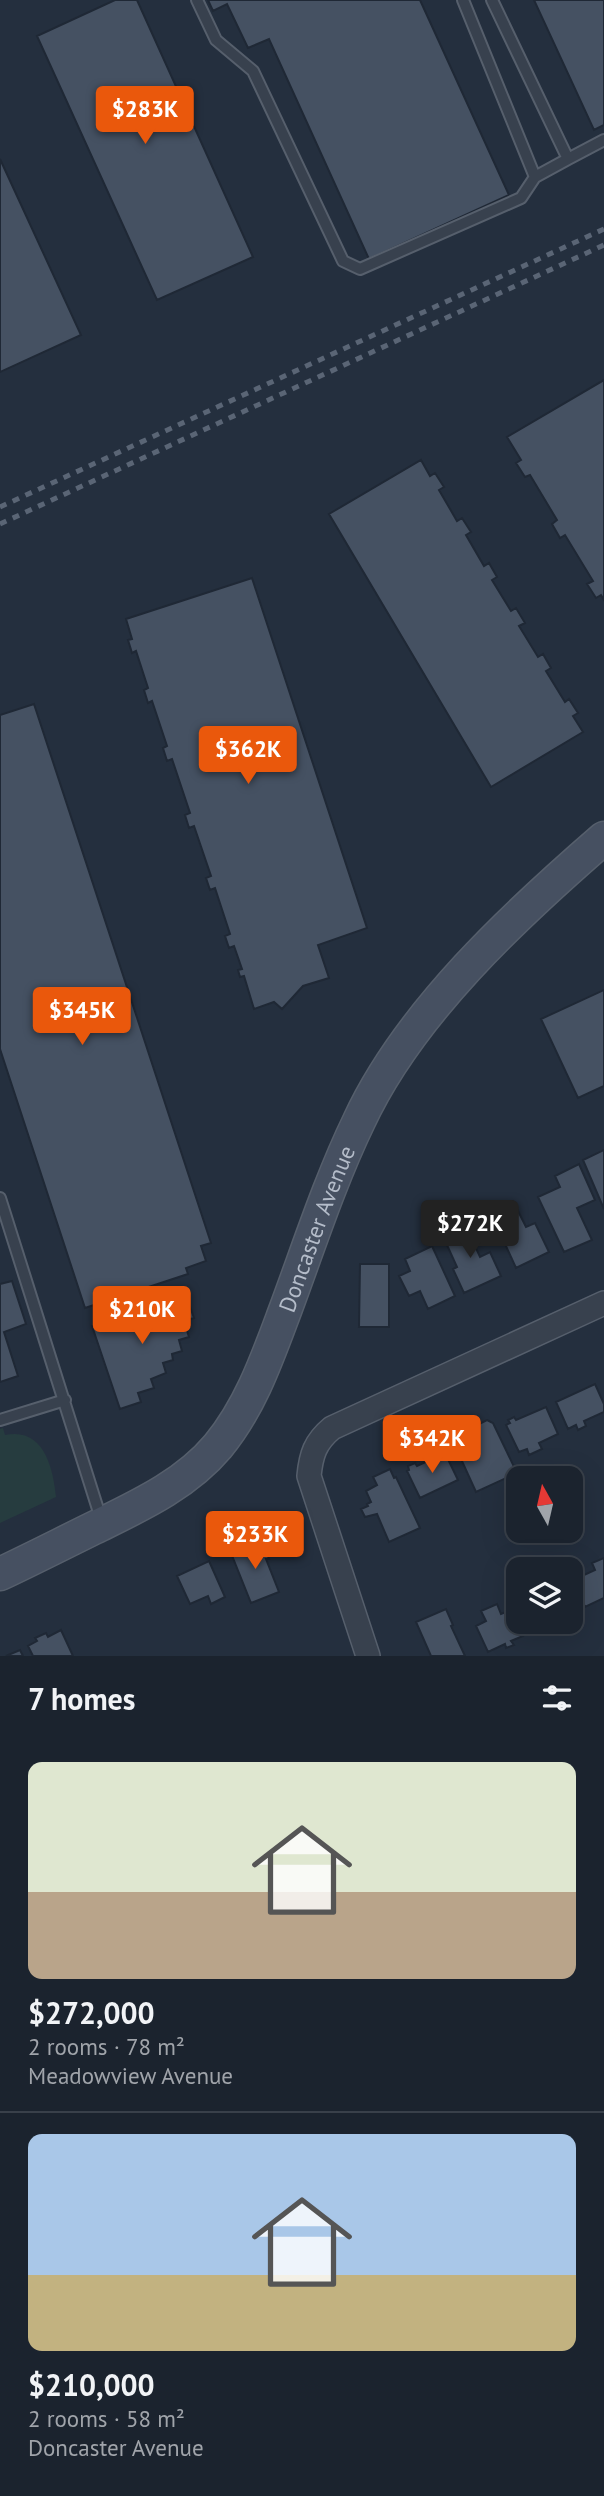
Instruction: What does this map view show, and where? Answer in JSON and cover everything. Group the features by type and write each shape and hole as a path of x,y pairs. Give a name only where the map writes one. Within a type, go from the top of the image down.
{"street":[{"name":"Doncaster Avenue","path":"0,1574 164,1493 217,1447 239,1416 268,1358 337,1172 359,1119 380,1080 422,1021 471,964 604,838"},
{"path":"368,1656 309,1476 311,1457 319,1439 332,1428 604,1303"}],"lane":[{"path":"197,0 216,40 253,71 343,261 360,269 521,198 535,177 604,140"},
{"path":"477,0 464,3 535,177"},
{"path":"492,0 568,159"},
{"path":"0,1198 103,1524"},
{"path":"0,1419 65,1400"}],"green space":[{"path":"3,1428 5,1435 29,1437 44,1451 52,1473 56,1497 0,1523 0,1429"}],"building":[{"path":"115,0 137,0 253,257 157,300 37,36"},
{"path":"208,0 420,0 509,195 369,259 269,39 248,48 227,4 213,11"},
{"path":"534,0 604,0 604,125 594,130"},
{"path":"0,159 81,335 0,372"},
{"path":"604,380 604,600 601,595 596,598 587,584 593,581 565,535 560,538 552,524 557,520 530,475 525,477 516,463 521,460 507,437"},
{"path":"421,460 430,476 435,473 444,487 439,490 457,521 462,518 471,532 466,535 484,566 489,563 497,577 492,580 511,611 516,608 525,623 519,626 538,657 543,654 551,668 546,671 565,702 569,699 578,713 573,716 583,732 491,787 329,514"},
{"path":"252,578 367,928 318,945 329,978 303,986 282,1009 274,1002 254,1009 244,976 240,977 238,970 242,969 234,946 229,948 225,936 230,934 215,888 210,890 206,878 211,876 194,826 189,828 185,815 190,813 172,759 167,761 163,748 167,746 152,701 148,703 144,690 148,688 136,651 132,653 128,640 132,639 126,619"},
{"path":"34,704 211,1243 201,1246 206,1261 186,1268 188,1274 85,1308 0,1049 0,715"},
{"path":"604,990 604,1086 578,1098 541,1019"},
{"path":"604,1150 604,1209 583,1160"},
{"path":"579,1164 595,1200 577,1208 592,1240 564,1252 538,1197 560,1187 555,1176"},
{"path":"513,1201 526,1227 535,1223 549,1252 516,1268 501,1235 497,1236 487,1213"},
{"path":"465,1224 480,1257 490,1252 501,1276 464,1293 453,1269 457,1267 442,1234"},
{"path":"432,1246 455,1296 428,1309 420,1291 409,1296 399,1276 410,1271 405,1259"},
{"path":"360,1264 389,1264 389,1327 359,1327"},
{"path":"12,1281 26,1324 4,1332 18,1376 0,1382 0,1284"},
{"path":"186,1295 194,1318 184,1321 189,1337 179,1340 182,1351 172,1354 173,1360 163,1363 166,1373 151,1379 154,1388 138,1393 141,1402 120,1409 92,1326"},
{"path":"595,1384 604,1404 604,1412 584,1421 586,1426 578,1430 576,1425 568,1429 556,1402"},
{"path":"546,1407 558,1434 539,1443 542,1449 529,1455 527,1449 519,1452 506,1425 510,1423 508,1420 514,1417 516,1420"},
{"path":"487,1420 493,1423 514,1466 506,1466 506,1478 476,1492 451,1437 473,1432 475,1426"},
{"path":"445,1453 458,1480 420,1498 407,1471 408,1466 415,1463 417,1466"},
{"path":"390,1469 420,1528 389,1542 377,1514 365,1517 361,1509 371,1502 366,1491 377,1485 373,1477"},
{"path":"261,1538 279,1592 251,1603 231,1553 255,1544 254,1541"},
{"path":"604,1558 604,1598 585,1607 583,1575 595,1570 592,1563"},
{"path":"209,1561 225,1597 211,1604 208,1596 190,1604 177,1576"},
{"path":"497,1604 501,1614 506,1612 506,1634 523,1636 511,1641 514,1645 506,1648 505,1644 488,1652 476,1626 486,1621 481,1611"},
{"path":"446,1609 465,1656 431,1656 416,1622"},
{"path":"61,1630 73,1656 33,1656 28,1646 37,1641 35,1638 46,1633 48,1637"},
{"path":"20,1650 23,1656 6,1656"}],"railway":[{"path":"0,507 604,229"},
{"path":"0,524 604,245"}]}
